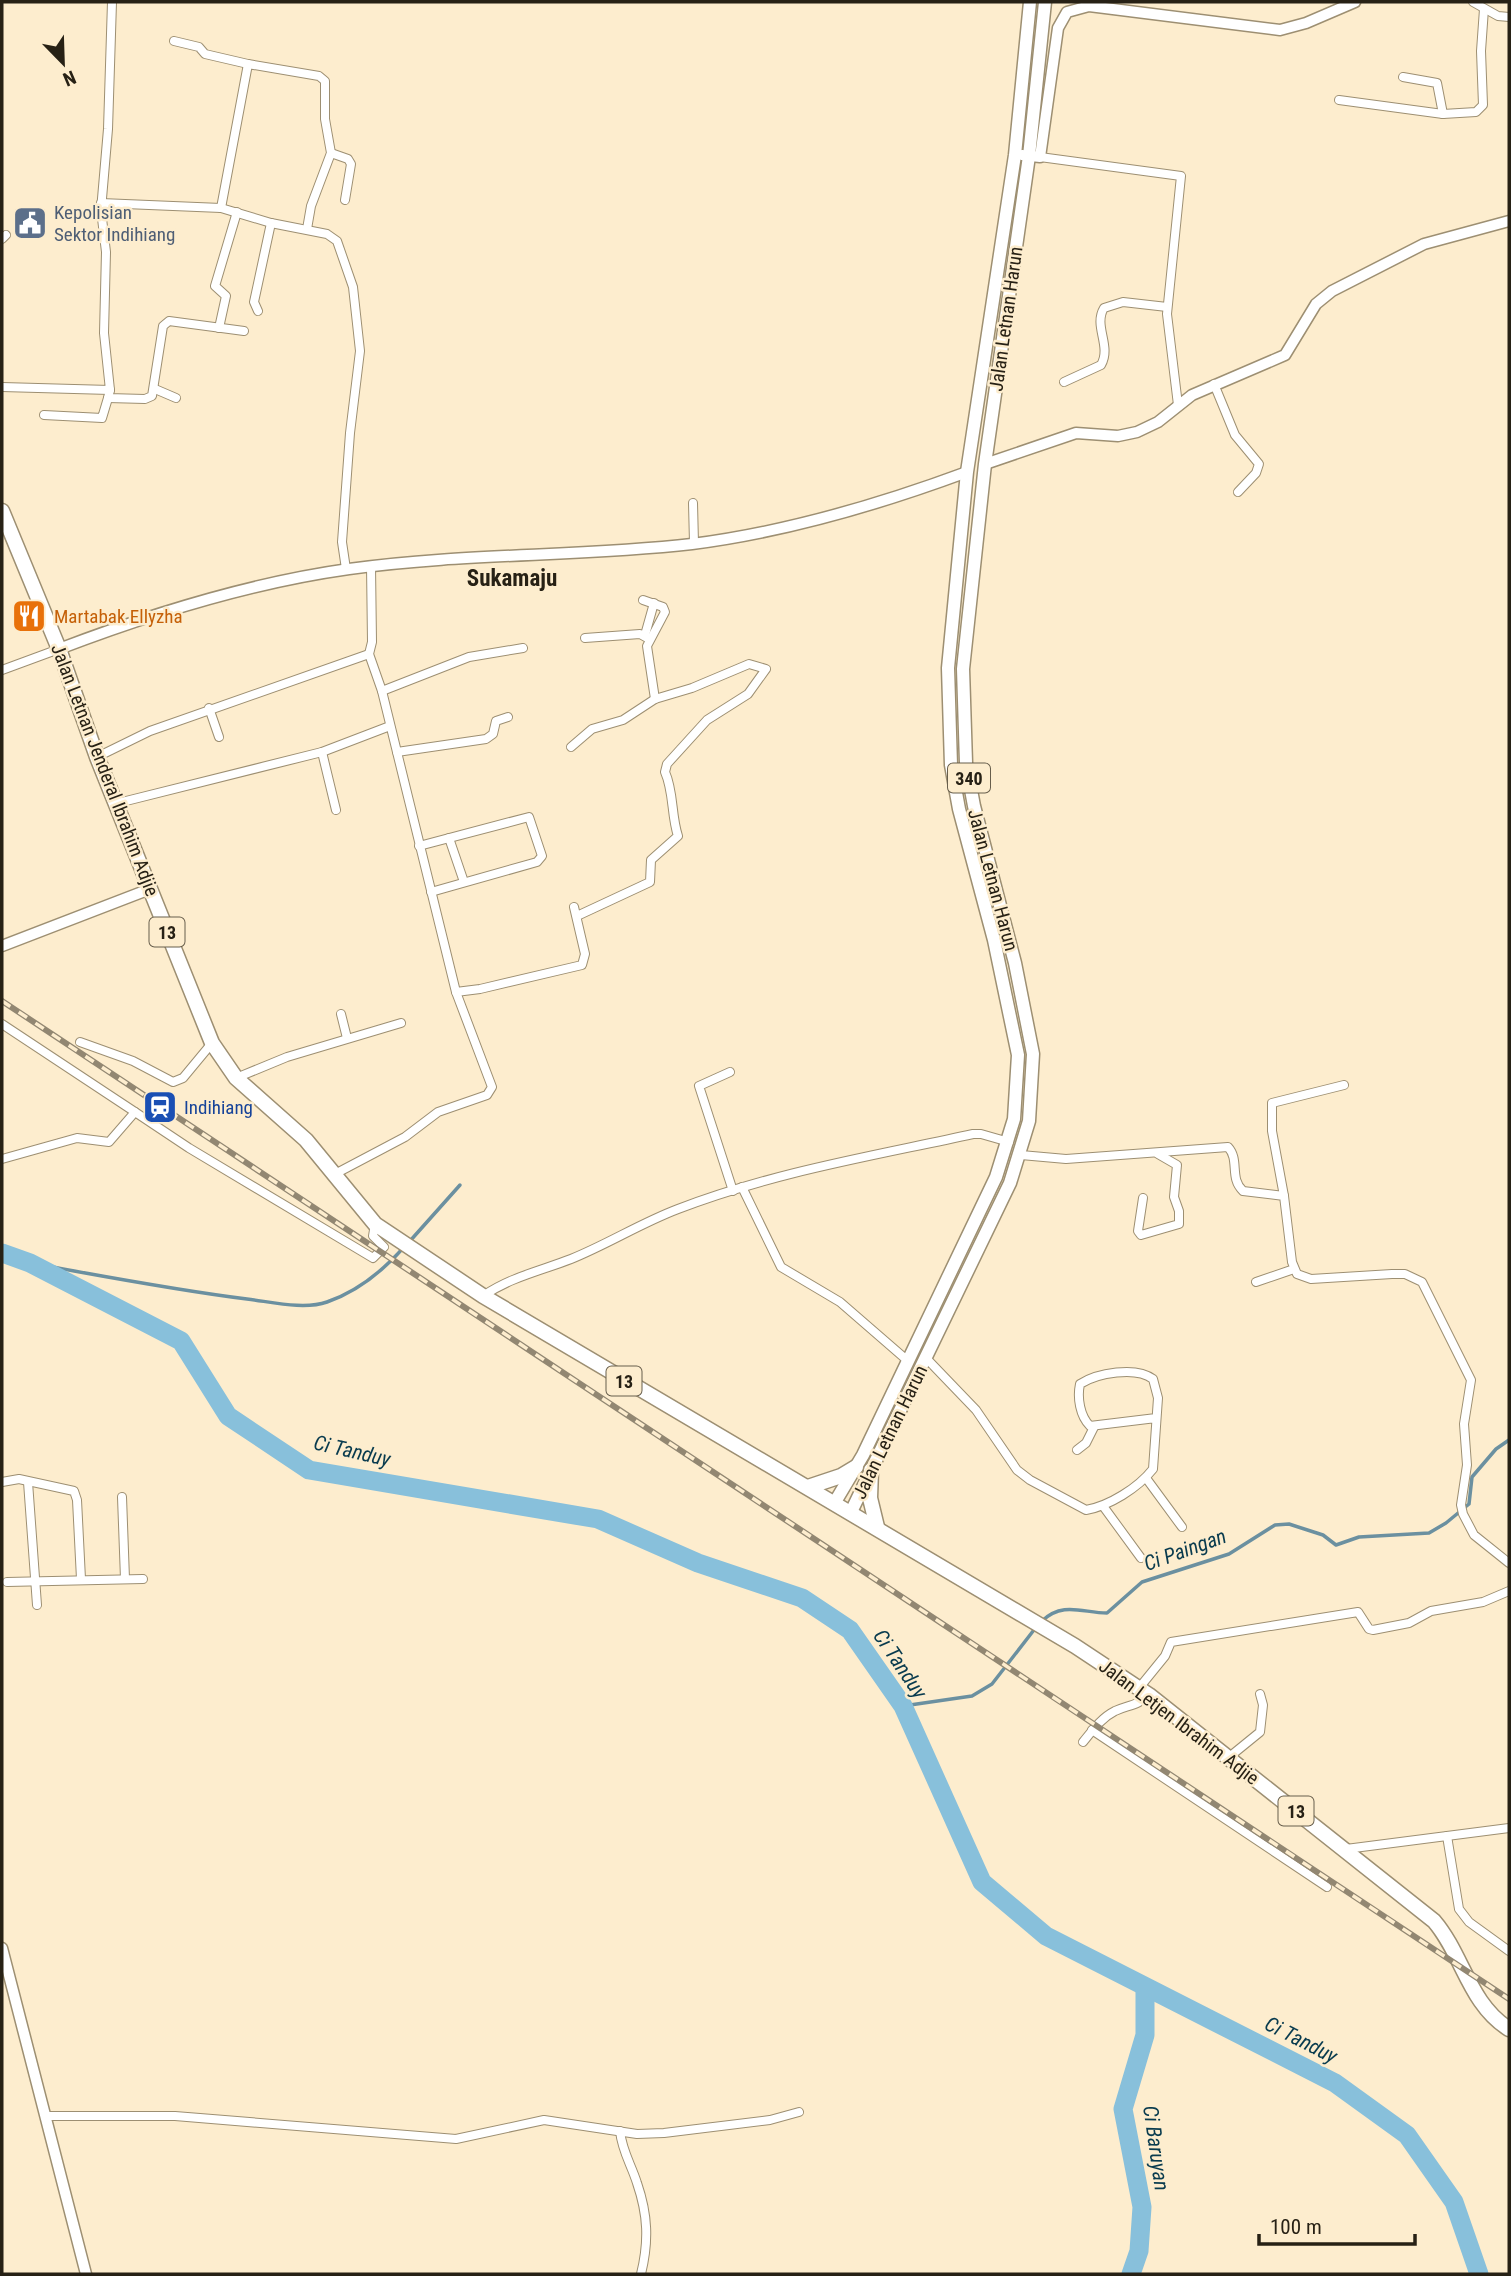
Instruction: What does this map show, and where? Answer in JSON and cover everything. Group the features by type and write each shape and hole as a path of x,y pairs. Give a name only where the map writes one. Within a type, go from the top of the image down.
{"highway":[{"name":"Jalan Letnan Jenderal Ibrahim Adjie","path":"2,511 59,649 97,757 118,803 212,1043 236,1078 306,1140 375,1224 399,1241 483,1296 835,1502"},
{"path":"808,1487 841,1476 856,1467"},
{"path":"871,1470 870,1498 877,1527"},
{"name":"13","path":"835,1502 877,1527"},
{"name":"Jalan Letjen Ibrahim Adjie","path":"877,1527 1031,1619 1144,1692 1344,1849 1434,1921 1445,1934 1485,2010 1509,2029"}],"main road":[{"name":"Jalan Letnan Harun","path":"835,1502 856,1467 978,1214 1009,1142 1017,1093 1018,1055 994,940 959,809 951,765 948,668 967,472 1015,155 1030,2"},
{"name":"Jalan Letnan Harun","path":"851,1512 1021,1155 1033,1094 1033,1054 1015,963 974,806 966,763 963,668 985,464 1035,156 1045,2"},
{"path":"948,698 963,698"},
{"path":"978,1214 991,1221"}],"street":[{"path":"44,415 99,419 105,414 109,394 104,333 106,252 101,203 108,129 112,2"},
{"path":"1035,156 1058,28 1067,12 1089,6 1269,30 1306,23 1355,2"},
{"path":"1473,2 1484,9 1509,17"},
{"path":"1339,100 1443,114 1471,113 1480,109 1484,9"},
{"path":"174,41 199,47 205,54 323,78 331,153 311,206 307,229"},
{"path":"221,208 248,64"},
{"path":"1403,77 1437,83 1443,114"},
{"path":"331,153 348,159 351,164 345,200"},
{"path":"1015,155 1181,176 1167,307 1178,405"},
{"path":"101,203 221,208 271,223 327,234 337,241 353,288 359,363 350,433 342,542 346,569"},
{"path":"219,328 226,296 215,286 237,212"},
{"path":"985,464 1076,433 1118,436 1137,432 1158,422 1178,405 1214,384 1263,367 1285,355 1316,304 1332,291 1393,257 1424,244 1509,221"},
{"path":"258,311 254,302 271,223"},
{"path":"1064,382 1101,365 1105,359 1106,344 1100,325 1104,308 1123,302 1167,307"},
{"path":"2,387 145,399 152,396 155,389 166,322 183,321 244,331"},
{"path":"1214,384 1235,435 1259,464 1256,473 1238,492"},
{"path":"155,389 176,398"},
{"path":"2,670 203,600 272,582 372,566 694,543 789,527 967,472"},
{"path":"693,503 694,543"},
{"path":"333,1175 405,1137 438,1112 478,1099 491,1091 490,1075 456,992 382,691 369,654 372,642 372,566"},
{"path":"643,600 654,603 665,612 647,637"},
{"path":"654,603 647,637 656,699"},
{"path":"585,638 647,637"},
{"path":"382,691 469,657 523,648"},
{"path":"97,757 150,731 209,708 369,654"},
{"path":"570,747 592,729 622,720 656,699 692,688 740,667 754,664 766,669 748,694 707,720 667,764 664,772 670,785 670,800 678,836 651,860 650,882 577,916"},
{"path":"209,708 219,737"},
{"path":"397,752 486,739 493,734 496,721 508,717"},
{"path":"118,803 322,752 390,726"},
{"path":"322,752 336,810"},
{"path":"419,846 525,817 533,821 541,860 431,892"},
{"path":"449,838 464,882"},
{"path":"2,946 150,889"},
{"path":"456,992 582,965 584,954 574,907"},
{"path":"341,1014 347,1038"},
{"path":"236,1078 289,1056 401,1023"},
{"path":"2,1024 200,1155 373,1258 384,1247 373,1236 375,1224"},
{"path":"80,1042 133,1061 173,1082 183,1078 212,1043"},
{"path":"730,1072 699,1086 733,1191"},
{"path":"1344,1085 1272,1103 1272,1131 1294,1269 1297,1274 1311,1279 1405,1274 1422,1282 1429,1290 1468,1371 1472,1388 1464,1424 1467,1465 1462,1510 1474,1535 1509,1563"},
{"path":"2,1158 77,1138 109,1142 135,1112"},
{"path":"483,1296 516,1277 572,1259 636,1227 743,1187 871,1153 973,1135 981,1134 1009,1142"},
{"path":"1021,1155 1066,1159 1228,1147 1234,1156 1235,1182 1242,1191 1284,1196"},
{"path":"1143,1198 1140,1234 1180,1224 1180,1211 1174,1197 1177,1165 1158,1154"},
{"path":"743,1187 781,1267 840,1302 908,1361"},
{"path":"1256,1282 1294,1269"},
{"path":"926,1358 976,1410 1017,1470 1086,1510 1103,1506 1146,1478 1154,1461 1158,1392 1153,1379 1139,1372 1088,1379 1080,1384 1084,1420 1094,1427 1156,1418"},
{"path":"1077,1450 1086,1443 1094,1427"},
{"path":"1146,1478 1182,1527"},
{"path":"2,1482 19,1479 66,1487 76,1496 81,1579"},
{"path":"28,1482 37,1605"},
{"path":"122,1497 125,1579"},
{"path":"1103,1506 1140,1558"},
{"path":"7,1582 143,1579"},
{"path":"1083,1742 1092,1730 1113,1712 1138,1705 1171,1642 1358,1612 1369,1629 1373,1630 1409,1623 1431,1611 1483,1602 1509,1591"},
{"path":"1228,1758 1260,1732 1263,1705 1260,1694"},
{"path":"1092,1730 1327,1887"},
{"path":"1344,1849 1509,1828"},
{"path":"1447,1836 1459,1909 1469,1922 1509,1951"},
{"path":"2,1948 86,2274"},
{"path":"47,2116 175,2116 456,2139 544,2120 620,2131 664,2133 770,2120 799,2112"},
{"path":"620,2131 624,2155 636,2180 648,2223 648,2244 641,2274"}],"waterway":[{"path":"410,1241 460,1185"},
{"path":"30,1263 138,1283 308,1305 327,1302 360,1286 379,1272 405,1246"},
{"name":"Ci Tanduy","path":"2,1253 30,1263 181,1341 228,1416 309,1470 598,1519 698,1563 802,1598 850,1630 903,1706 982,1882 1046,1936 1335,2083 1407,2135 1454,2202 1479,2274"},
{"name":"Ci Paingan","path":"1042,1621 1058,1611 1065,1610 1107,1613 1142,1582 1229,1554 1275,1525 1289,1524 1323,1535 1336,1545 1359,1537 1429,1533 1469,1504 1472,1477 1496,1449 1509,1440"},
{"name":"Ci Paingan","path":"903,1706 972,1696 992,1684 1037,1626"},
{"name":"Ci Baruyan","path":"1131,2274 1139,2251 1142,2207 1123,2109 1145,2035 1145,1987"}],"railway":[{"path":"2,1001 1509,1999"}],"place":[{"name":"Kepolisian Sektor Indihiang","path":"30,223"},
{"name":"Martabak Ellyzha","path":"29,616"},
{"name":"Indihiang","path":"160,1107"}],"district":[{"name":"Sukamaju","path":"512,578"}]}
